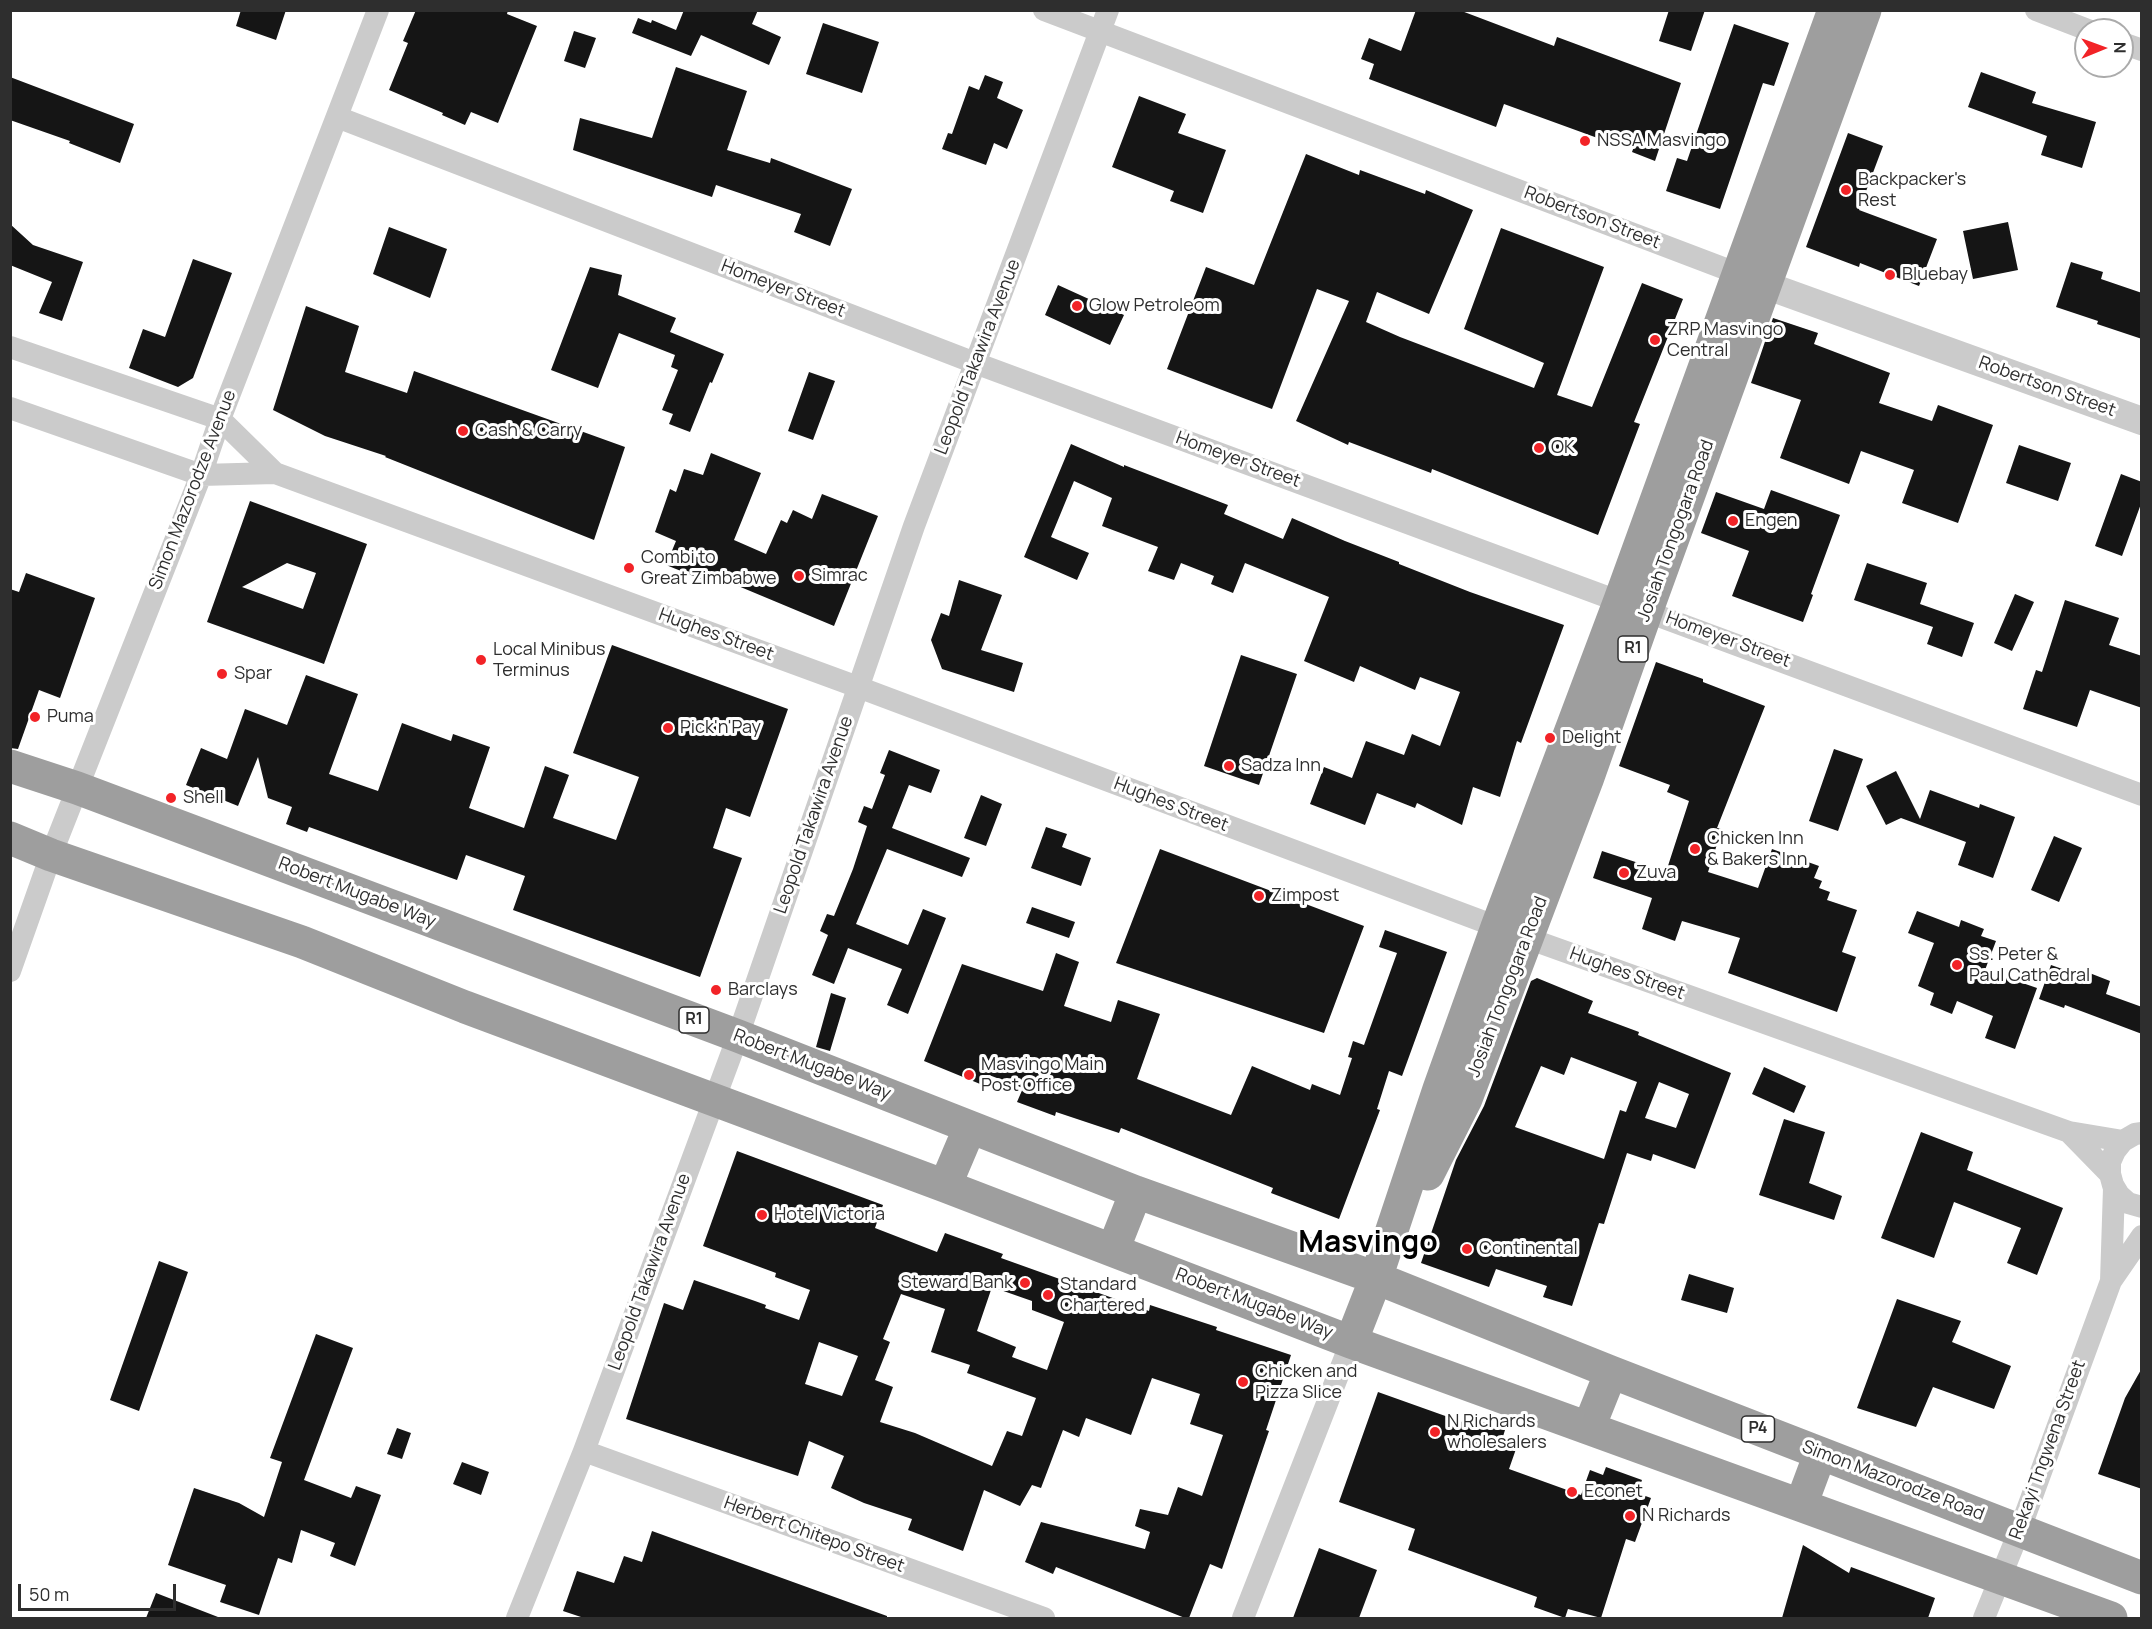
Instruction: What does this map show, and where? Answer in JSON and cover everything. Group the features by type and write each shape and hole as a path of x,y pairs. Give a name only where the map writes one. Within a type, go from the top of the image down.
{"highway":[{"name":"Josiah Tongogara Road","path":"1752,279 1834,10"},
{"name":"Josiah Tongogara Road","path":"1351,1342 1376,1278 1439,1089 1497,927 1634,605 1752,279 1865,10"},
{"name":"Josiah Tongogara Road","path":"1376,1278 1466,1099 1587,780 1634,605"},
{"name":"Robert Mugabe Way","path":"10,766 77,788 738,1036 1136,1192 1376,1278"},
{"name":"Robert Mugabe Way","path":"10,838 51,855 302,942 713,1101 945,1186 1351,1342"},
{"path":"945,1186 970,1127"},
{"path":"1113,1250 1136,1192"},
{"name":"Simon Mazorodze Road","path":"1376,1278 1820,1454 2020,1529 2142,1578"},
{"path":"1351,1342 2111,1618"},
{"path":"1589,1427 1611,1372"},
{"path":"1801,1505 1820,1454"}],"street":[{"name":"Simon Mazorodze Avenue","path":"10,970 51,855 201,475 220,419 378,10"},
{"name":"Robertson Street","path":"1044,10 1105,21 1752,279 2142,421"},
{"path":"2036,10 2074,25"},
{"name":"Leopold Takawira Avenue","path":"517,1618 584,1451 738,1036 914,526 1105,21"},
{"name":"Homeyer Street","path":"337,117 975,363 1634,605 2142,795"},
{"path":"10,347 220,419 274,473"},
{"path":"10,408 201,475 274,473"},
{"name":"Hughes Street","path":"274,473 858,687 1497,927 2069,1132 2132,1137"},
{"path":"2069,1132 2128,1203 2142,1207"},
{"path":"2111,1281 2112,1181 2110,1162 2115,1151 2132,1137"},
{"path":"2111,1281 2142,1236"},
{"name":"Rekayi Tngwena Street","path":"1984,1618 2020,1529 2111,1281"},
{"path":"1243,1618 1351,1342"},
{"name":"Herbert Chitepo Street","path":"584,1451 1044,1618"}],"building":[{"path":"241,10 286,10 276,40 236,26"},
{"path":"416,10 508,10 507,14 537,26 498,123 471,112 465,125 389,90 408,43 403,41"},
{"path":"684,10 758,10 752,24 781,37 769,65 701,35 691,56 632,33 638,18 651,23 652,20 676,30"},
{"path":"1416,10 1459,10 1554,46 1557,37 1681,83 1655,161 1632,152 1636,141 1607,130 1603,140 1504,104 1496,127 1369,79 1374,64 1361,59 1369,38 1401,51"},
{"path":"1669,10 1705,10 1691,51 1659,41"},
{"path":"823,23 879,42 862,93 806,74"},
{"path":"1734,24 1789,43 1774,86 1763,83 1720,209 1666,191 1677,158 1687,161"},
{"path":"574,31 596,38 585,68 564,61"},
{"path":"676,67 747,91 727,150 770,163 771,158 852,189 830,246 794,232 801,214 716,185 712,197 573,150 580,118 652,138"},
{"path":"1981,72 2036,92 2032,103 2096,122 2082,168 2041,155 2047,136 1968,107"},
{"path":"985,75 1003,82 997,98 1023,110 1007,149 994,143 986,165 942,149 948,133 952,134 969,86 979,90"},
{"path":"10,77 134,124 120,163 69,143 70,141 10,120"},
{"path":"1139,96 1186,114 1178,133 1226,150 1203,213 1170,201 1174,191 1112,167"},
{"path":"1848,133 1883,146 1859,210 1937,239 1919,286 1860,263 1859,267 1806,247"},
{"path":"1306,154 1359,175 1360,170 1425,194 1426,190 1473,210 1429,314 1377,292 1366,322 1400,337 1534,388 1544,363 1464,329 1501,228 1604,267 1557,395 1592,407 1642,283 1683,299 1634,422 1640,424 1598,535 1432,469 1431,473 1349,442 1348,445 1296,421 1349,301 1317,289 1272,409 1167,369 1206,267 1254,285"},
{"path":"2008,222 2018,270 1973,279 1963,231"},
{"path":"10,224 33,245 83,262 62,321 39,313 52,282 10,265"},
{"path":"389,227 447,249 430,298 373,274"},
{"path":"193,259 232,273 193,378 178,387 129,368 143,329 165,337"},
{"path":"2071,262 2103,272 2101,279 2142,293 2142,339 2056,307"},
{"path":"590,267 622,275 618,295 676,318 670,332 724,354 690,432 669,424 673,414 662,410 678,370 671,367 675,355 619,333 598,388 551,370"},
{"path":"1058,285 1124,315 1110,345 1045,315"},
{"path":"306,306 359,326 345,372 407,393 414,371 625,447 594,540 386,456 325,436 273,410"},
{"path":"1773,318 1818,333 1814,344 1890,373 1879,403 1932,421 1938,405 1993,425 1958,523 1902,503 1914,470 1861,451 1849,484 1780,458 1801,400 1751,383"},
{"path":"809,372 835,381 813,440 788,431"},
{"path":"1071,444 1124,467 1124,465 1228,505 1224,514 1283,539 1292,518 1470,592 1564,625 1521,743 1517,741 1500,797 1473,787 1462,825 1417,803 1415,808 1377,793 1365,825 1310,804 1324,767 1352,778 1366,741 1404,755 1412,734 1440,746 1460,692 1420,677 1415,690 1360,666 1354,682 1304,661 1329,597 1245,563 1233,593 1211,584 1214,576 1181,563 1174,580 1148,571 1158,547 1102,526 1112,498 1074,481 1051,537 1089,553 1077,580 1024,557"},
{"path":"2019,445 2071,463 2058,501 2006,483"},
{"path":"711,453 761,473 734,540 766,554 781,520 787,523 793,510 812,519 822,494 878,516 834,626 719,578 716,585 666,565 676,541 655,532 670,489 676,492 684,469 703,475"},
{"path":"2121,474 2142,482 2142,501 2122,556 2095,546"},
{"path":"1771,490 1840,515 1803,622 1732,596 1749,551 1701,533 1716,492 1764,509"},
{"path":"250,501 367,544 324,664 207,622","holes":["287,563 316,573 303,609 242,587"]},
{"path":"1867,563 1927,583 1920,604 1974,623 1962,657 1927,644 1933,627 1854,600"},
{"path":"26,573 95,598 60,698 39,690 18,749 10,748 10,589 19,592"},
{"path":"959,580 1002,595 981,650 1023,663 1014,692 942,669 931,640 941,613 949,616"},
{"path":"2015,594 2034,602 2012,651 1994,643"},
{"path":"2065,600 2119,618 2109,645 2142,656 2142,708 2090,690 2077,727 2023,709 2036,670 2042,672"},
{"path":"612,645 788,709 750,817 726,808 713,848 742,858 700,977 513,910 525,876 466,855 457,880 309,827 307,832 286,824 292,807 268,798 258,757 238,806 186,785 201,748 227,759 245,709 287,725 306,675 358,694 329,774 378,791 402,723 451,741 453,734 490,747 469,808 524,828 545,766 569,775 553,818 616,840 639,777 573,753"},
{"path":"1241,655 1297,674 1259,785 1204,766"},
{"path":"1656,662 1703,679 1703,682 1765,706 1717,828 1722,829 1708,872 1758,888 1772,849 1819,866 1814,878 1822,881 1819,888 1830,892 1827,900 1857,910 1842,952 1856,957 1837,1012 1728,973 1740,938 1682,921 1675,941 1642,929 1652,898 1593,878 1602,851 1666,872 1689,801 1667,792 1670,785 1619,766"},
{"path":"1834,749 1863,759 1838,831 1809,821"},
{"path":"889,750 940,770 931,793 909,785 892,828 970,858 962,877 887,849 856,924 908,945 923,909 946,918 908,1014 887,1005 902,969 848,948 834,984 812,975 828,935 820,931 827,914 834,916 853,869 867,826 858,822 864,806 872,809 885,775 880,773"},
{"path":"1896,771 1920,819 1930,790 1979,808 1980,804 2015,817 1993,878 1958,865 1966,842 1901,818 1886,825 1866,786"},
{"path":"981,795 1002,804 986,846 964,838"},
{"path":"1046,827 1067,834 1062,847 1091,858 1081,886 1031,868"},
{"path":"2054,836 2082,848 2059,902 2031,890"},
{"path":"1160,849 1364,926 1324,1033 1116,963"},
{"path":"1032,907 1075,922 1069,938 1026,923"},
{"path":"1917,911 1959,927 1961,920 1984,929 1981,936 1996,941 1985,970 2037,988 2015,1049 1985,1038 1993,1016 1957,1001 1952,1014 1930,1005 1934,993 1918,986 1934,943 1908,933"},
{"path":"1385,930 1447,952 1402,1076 1389,1071 1377,1109 1380,1110 1339,1219 1271,1193 1273,1188 1121,1128 1119,1133 1056,1112 1055,1116 1017,1102 1023,1088 989,1075 985,1086 924,1061 962,964 1043,991 1056,953 1079,962 1064,1006 1111,1022 1118,1000 1160,1014 1137,1079 1231,1115 1252,1066 1310,1090 1312,1084 1340,1095 1352,1058 1348,1057 1353,1041 1364,1045 1397,953 1379,947"},
{"path":"2051,965 2085,977 2087,972 2110,981 2106,994 2142,1007 2142,1034 2065,1005 2064,1008 2039,999"},
{"path":"1537,978 1593,1001 1588,1013 1639,1032 1638,1035 1731,1073 1695,1169 1653,1154 1651,1161 1627,1153 1604,1224 1599,1223 1572,1306 1543,1297 1547,1286 1496,1269 1489,1287 1421,1263 1456,1160 1484,1106 1531,981","holes":["1571,1057 1637,1082 1626,1112 1620,1110 1604,1159 1515,1127 1541,1066 1564,1075","1659,1082 1689,1094 1676,1128 1645,1118"]},
{"path":"831,993 846,998 830,1051 816,1047"},
{"path":"1764,1067 1806,1086 1794,1113 1752,1094"},
{"path":"1784,1119 1825,1132 1809,1183 1842,1196 1834,1220 1759,1195"},
{"path":"1921,1132 1973,1152 1967,1170 2063,1208 2037,1275 2007,1263 2021,1228 1954,1202 1934,1258 1881,1238"},
{"path":"737,1151 883,1205 875,1228 937,1252 945,1233 1003,1254 1001,1258 1149,1311 1150,1305 1291,1355 1266,1430 1269,1431 1222,1569 1210,1564 1189,1618 1056,1567 1053,1574 1025,1562 1041,1522 1145,1549 1150,1532 1135,1526 1140,1509 1168,1515 1178,1487 1202,1496 1223,1435 1190,1424 1200,1394 1152,1378 1131,1435 1086,1418 1079,1437 1063,1430 1041,1488 1032,1485 1020,1506 984,1490 963,1551 908,1530 912,1519 864,1503 831,1488 844,1456 809,1441 798,1476 626,1419 664,1303 683,1310 694,1280 766,1305 765,1308 799,1320 810,1290 775,1277 776,1273 703,1246","holes":["992,1287 1032,1301 1032,1310 1064,1322 1047,1370 1012,1357 1016,1347 977,1331","901,1294 945,1309 931,1352 970,1365 967,1373 1036,1398 1022,1436 1007,1431 992,1466 915,1433 880,1422 893,1387 875,1380 890,1342 883,1339","819,1342 858,1356 842,1396 805,1384"]},
{"path":"159,1261 188,1272 139,1411 110,1400"},
{"path":"1689,1274 1734,1288 1727,1313 1681,1300"},
{"path":"1897,1299 1961,1321 1952,1342 2011,1366 1994,1409 1933,1387 1916,1427 1857,1408"},
{"path":"316,1334 353,1348 304,1480 351,1498 356,1486 381,1495 355,1566 330,1556 335,1543 301,1530 292,1563 278,1558 259,1615 220,1602 226,1585 168,1565 194,1488 239,1503 264,1517 282,1462 270,1458"},
{"path":"2142,1368 2142,1489 2098,1474 2125,1398"},
{"path":"1378,1392 1465,1423 1469,1417 1505,1430 1501,1443 1516,1449 1509,1469 1581,1495 1590,1470 1603,1475 1606,1467 1642,1480 1637,1493 1651,1498 1635,1542 1626,1539 1601,1618 1568,1609 1565,1618 1534,1607 1537,1597 1408,1550 1415,1529 1339,1502"},
{"path":"397,1428 411,1433 402,1459 387,1454"},
{"path":"462,1462 489,1472 481,1495 453,1484"},
{"path":"652,1531 887,1616 887,1618 584,1618 563,1611 577,1571 614,1583 624,1556 642,1562"},
{"path":"1803,1545 1849,1573 1851,1567 1935,1598 1928,1618 1782,1618"},
{"path":"1319,1548 1377,1570 1359,1618 1293,1618"},
{"path":"156,1593 218,1617 218,1618 146,1618"}],"place":[{"name":"NSSA Masvingo","path":"1585,141"},
{"name":"Backpacker's Rest","path":"1846,190"},
{"name":"Bluebay","path":"1890,275"},
{"name":"Glow Petroleom","path":"1077,306"},
{"name":"ZRP Masvingo Central","path":"1655,340"},
{"name":"Cash & Carry","path":"463,431"},
{"name":"OK","path":"1539,448"},
{"name":"Engen","path":"1733,521"},
{"name":"Combi to Great Zimbabwe","path":"629,568"},
{"name":"Simrac","path":"799,576"},
{"name":"Local Minibus Terminus","path":"481,660"},
{"name":"Spar","path":"222,674"},
{"name":"Puma","path":"35,717"},
{"name":"Pick'n'Pay","path":"668,728"},
{"name":"Delight","path":"1550,738"},
{"name":"Sadza Inn","path":"1229,766"},
{"name":"Shell","path":"171,798"},
{"name":"Chicken Inn & Bakers Inn","path":"1695,849"},
{"name":"Zuva","path":"1624,873"},
{"name":"Zimpost","path":"1259,896"},
{"name":"Ss. Peter & Paul Cathedral","path":"1957,965"},
{"name":"Barclays","path":"716,990"},
{"name":"Masvingo Main Post Office","path":"969,1075"},
{"name":"Hotel Victoria","path":"762,1215"},
{"name":"Continental","path":"1467,1249"},
{"name":"Steward Bank","path":"1025,1283"},
{"name":"Standard Chartered","path":"1048,1295"},
{"name":"Chicken and Pizza Slice","path":"1243,1382"},
{"name":"N Richards wholesalers","path":"1435,1432"},
{"name":"Econet","path":"1572,1492"},
{"name":"N Richards","path":"1630,1516"}],"district":[{"name":"Masvingo","path":"1368,1244"}]}
